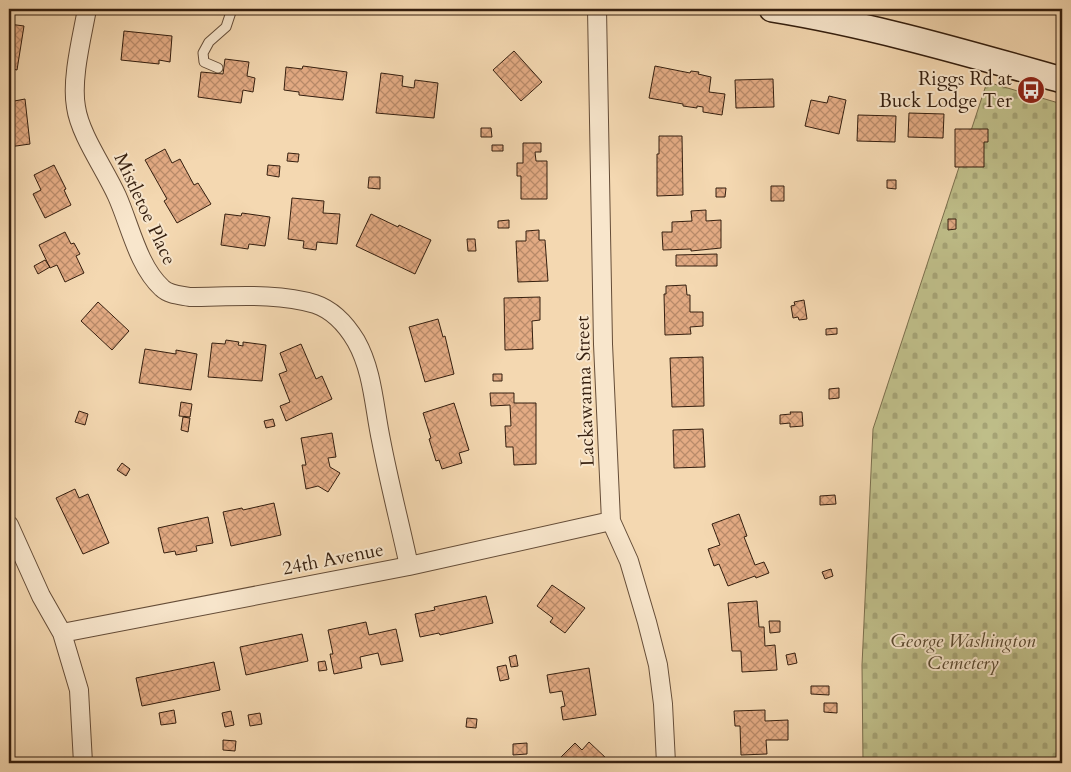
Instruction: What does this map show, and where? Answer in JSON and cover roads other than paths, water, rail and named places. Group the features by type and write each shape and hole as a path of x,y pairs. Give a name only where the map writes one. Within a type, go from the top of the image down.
{"main road":[{"path":"772,9 812,15 936,44 1062,80"}],"street":[{"name":"Mistletoe Place","path":"87,9 74,90 78,117 117,196 138,250 153,278 163,290 176,295 291,298 316,304 330,312 345,325 356,342 365,363 372,388 381,440 409,566"},
{"name":"Lackawanna Street","path":"597,9 604,344 611,521 628,561 658,665 663,704 666,763"},
{"name":"24th Avenue","path":"62,633 409,566 611,521"},
{"path":"9,525 41,596 62,633 80,690 83,763"}],"lane":[{"path":"218,68 204,62 203,53 209,42 226,27 232,9"}],"place":[{"name":"Riggs Rd at Buck Lodge Ter","path":"1031,90"}],"park label":[{"name":"George Washington Cemetery","path":"963,652"}]}
